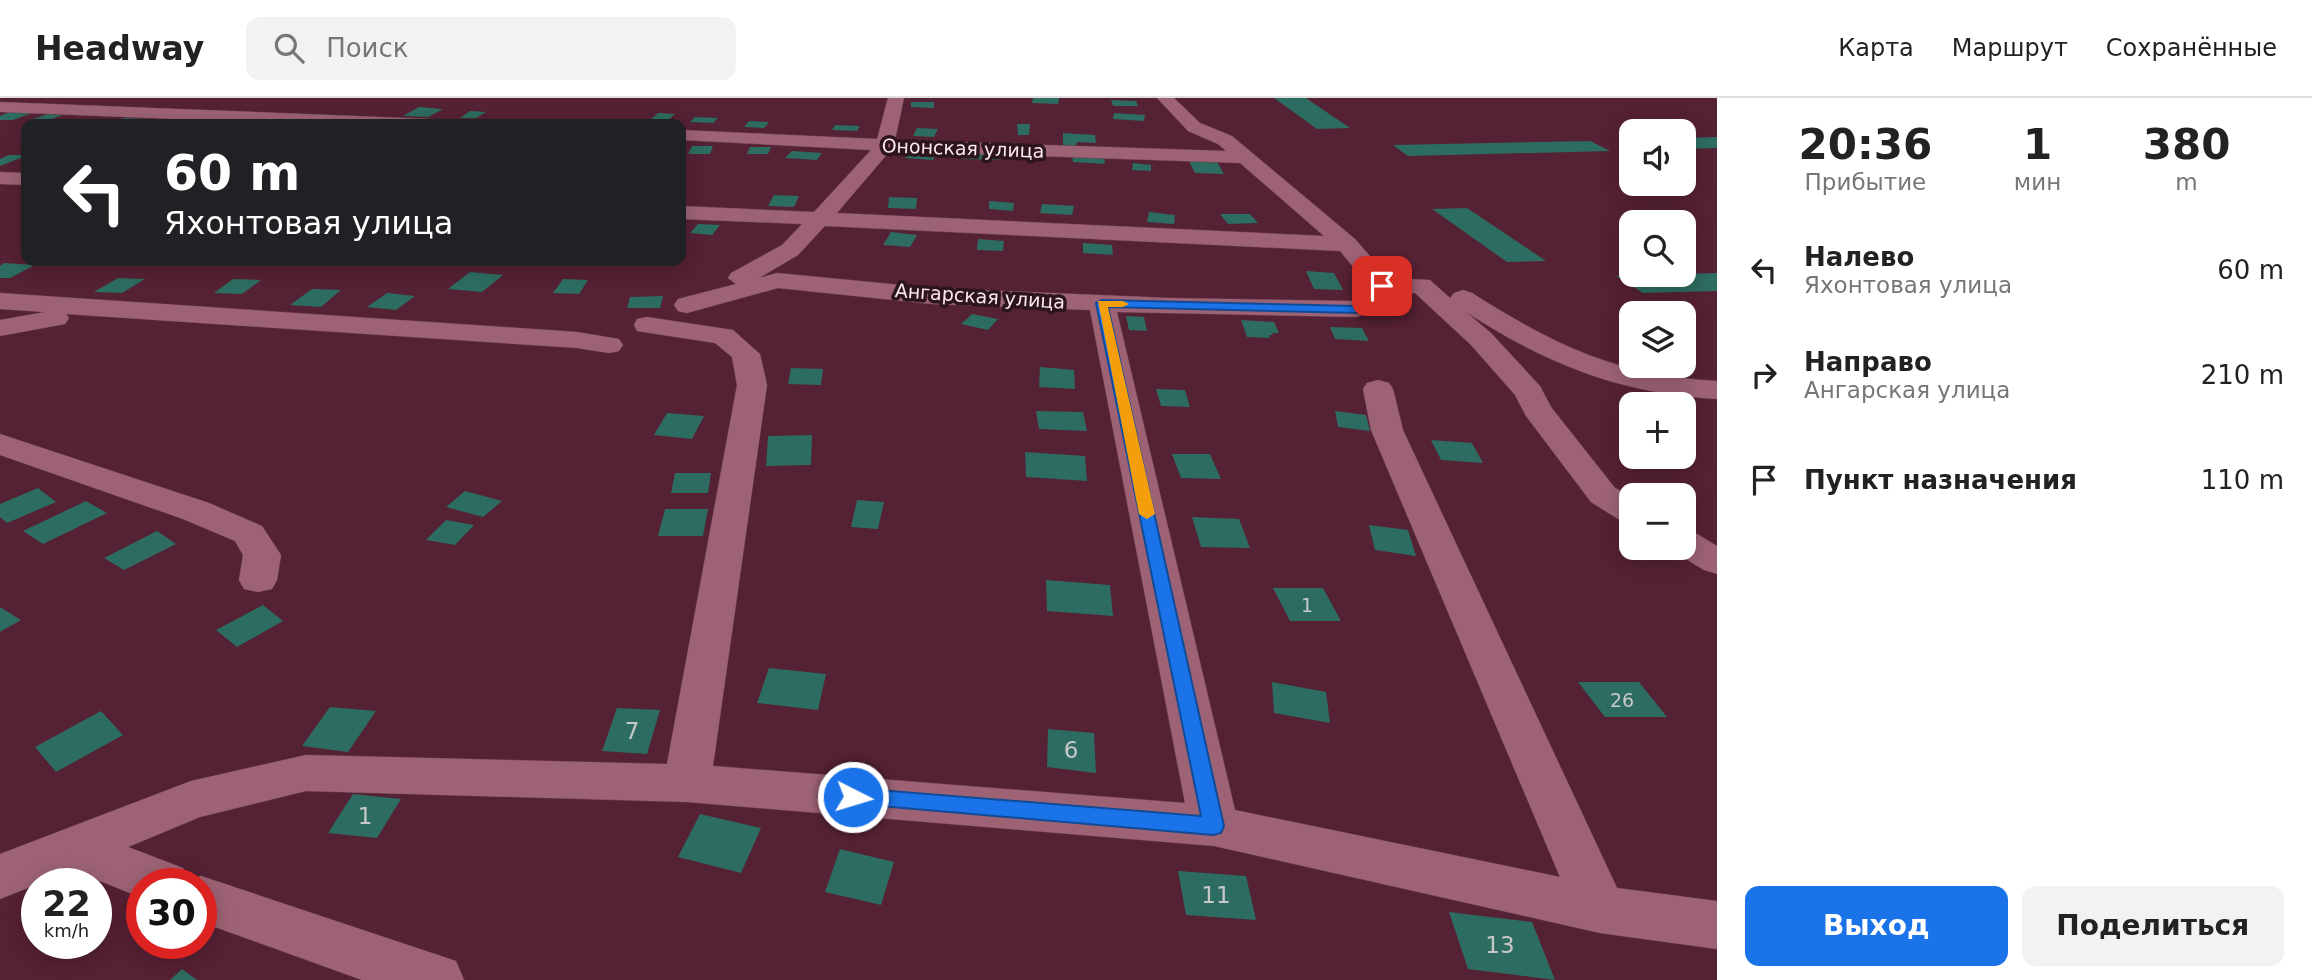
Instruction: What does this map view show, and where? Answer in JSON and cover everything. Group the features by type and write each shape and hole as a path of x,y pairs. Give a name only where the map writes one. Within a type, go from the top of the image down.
{"street":[{"path":"687,783 752,385 746,354 723,336 647,325 687,305 776,271 790,250 885,145 896,98"},
{"path":"1148,98 1165,98 1194,127 1225,139 1347,244 1382,286 1442,284 1513,331 1604,374 1689,390 1717,390"},
{"path":"0,107 304,119"},
{"name":"Ононская улица","path":"686,135 1245,157"},
{"path":"0,178 21,180"},
{"path":"851,185 855,205 867,221"},
{"path":"686,212 1347,244"},
{"name":"Ангарская улица","path":"776,271 932,296 1102,303 1357,309 1374,300 1382,286"},
{"path":"1421,285 1481,339 1529,392 1537,409 1602,495 1619,504"},
{"path":"0,300 108,310 542,337 609,345"},
{"path":"1102,303 1213,826"},
{"path":"0,328 108,310"},
{"path":"1378,389 1387,430 1600,909"},
{"path":"0,444 196,511 249,534 262,555 258,580"},
{"path":"1696,549 1717,562"},
{"path":"0,877 191,800 306,773 687,783 1213,826 1600,909 1717,925"},
{"path":"72,847 126,869"},
{"path":"217,905 436,980"}],"building":[{"path":"1033,98 1059,98 1058,104 1032,103"},
{"path":"1274,98 1306,98 1350,128 1317,129"},
{"path":"1111,100 1136,101 1138,106 1113,106"},
{"path":"911,102 934,102 934,108 911,107"},
{"path":"419,107 443,109 428,117 403,116"},
{"path":"470,111 486,112 476,118 460,118"},
{"path":"10,112 32,113 13,120 0,120 0,116"},
{"path":"658,113 675,114 670,119 651,119"},
{"path":"1114,113 1145,115 1144,121 1113,119"},
{"path":"48,114 63,115 52,119 33,119"},
{"path":"695,117 718,118 713,123 690,122"},
{"path":"749,121 769,122 764,128 744,127"},
{"path":"1017,124 1030,124 1029,135 1018,135"},
{"path":"835,125 860,126 857,131 832,130"},
{"path":"917,128 938,129 934,137 913,136"},
{"path":"1063,133 1095,135 1096,143 1077,142 1076,146 1063,145"},
{"path":"1717,137 1717,148 1696,149 1696,138"},
{"path":"1590,141 1610,151 1408,156 1393,145"},
{"path":"692,146 713,146 710,154 688,154"},
{"path":"750,147 771,147 768,154 747,154"},
{"path":"909,150 937,152 933,160 905,158"},
{"path":"792,151 822,153 817,160 785,158"},
{"path":"961,152 997,152 999,160 961,159"},
{"path":"9,155 21,155 21,158 0,166 0,159"},
{"path":"1072,155 1104,157 1105,164 1073,162"},
{"path":"1189,161 1217,162 1224,174 1195,173"},
{"path":"1133,163 1151,165 1151,171 1132,170"},
{"path":"774,195 799,196 794,207 768,206"},
{"path":"889,197 917,198 916,209 888,208"},
{"path":"989,201 1014,203 1013,211 989,209"},
{"path":"1042,204 1074,206 1072,215 1040,213"},
{"path":"1467,208 1546,261 1507,262 1432,209"},
{"path":"1149,212 1175,215 1174,224 1147,222"},
{"path":"1220,214 1250,214 1258,223 1228,224"},
{"path":"698,224 720,225 712,235 690,233"},
{"path":"891,232 917,235 910,247 883,245"},
{"path":"978,239 1004,241 1003,251 977,250"},
{"path":"1083,243 1112,245 1113,255 1083,253"},
{"path":"4,263 33,266 10,278 0,278 0,266"},
{"path":"1306,271 1334,273 1343,290 1314,289"},
{"path":"470,272 503,275 482,292 448,289"},
{"path":"1717,273 1717,291 1643,293 1633,287 1696,287 1696,274"},
{"path":"118,278 145,279 122,293 94,292"},
{"path":"233,279 261,280 242,294 214,293"},
{"path":"563,279 588,280 579,294 553,293"},
{"path":"312,289 341,290 321,307 290,305"},
{"path":"387,293 415,296 396,310 367,307"},
{"path":"663,296 660,308 627,308 630,297"},
{"path":"972,314 998,319 988,330 961,324"},
{"path":"1126,316 1144,317 1147,331 1129,330"},
{"path":"1241,320 1274,322 1279,333 1272,333 1270,338 1247,337"},
{"path":"1330,327 1362,328 1369,341 1335,339"},
{"path":"1040,367 1074,370 1075,389 1039,387"},
{"path":"791,368 823,369 821,385 788,384"},
{"path":"1156,389 1185,390 1190,407 1161,406"},
{"path":"1036,411 1083,412 1087,431 1039,429"},
{"path":"1335,411 1366,415 1370,431 1338,427"},
{"path":"667,413 704,416 692,439 654,435"},
{"path":"812,435 811,465 766,466 768,436"},
{"path":"1431,440 1472,443 1483,463 1441,460"},
{"path":"1025,452 1085,456 1087,481 1026,477"},
{"path":"1172,454 1210,454 1221,479 1181,478"},
{"path":"675,473 711,473 708,493 671,493"},
{"path":"38,488 56,502 7,523 0,517 0,504"},
{"path":"465,491 502,501 483,517 446,507"},
{"path":"857,500 884,502 878,529 851,527"},
{"path":"86,501 107,513 43,544 23,531"},
{"path":"665,509 708,509 703,536 658,536"},
{"path":"1192,517 1239,519 1250,548 1201,547"},
{"path":"446,520 474,525 455,545 426,540"},
{"path":"1369,525 1408,530 1416,556 1375,550"},
{"path":"157,531 176,544 124,570 104,558"},
{"path":"1046,580 1110,585 1113,616 1047,611"},
{"path":"1273,588 1323,588 1341,621 1290,621"},
{"path":"263,605 283,621 237,647 216,630"},
{"path":"0,607 21,620 0,632"},
{"path":"769,668 826,674 818,710 757,703"},
{"path":"1272,682 1326,692 1330,723 1274,713"},
{"path":"1578,682 1639,682 1667,717 1605,717"},
{"path":"330,707 376,711 348,752 302,746"},
{"path":"617,708 660,710 647,754 602,751"},
{"path":"101,711 123,735 56,772 35,747"},
{"path":"1048,729 1094,733 1096,773 1047,767"},
{"path":"353,794 401,799 377,838 328,833"},
{"path":"700,814 761,828 741,873 678,857"},
{"path":"840,849 894,862 881,905 825,892"},
{"path":"1178,871 1246,876 1256,920 1186,915"},
{"path":"1449,912 1532,922 1555,980 1468,969"},
{"path":"182,969 197,980 170,980"}],"slow traffic":[{"path":"1123,304 1102,303 1147,514"}],"route":[{"path":"853,797 1213,826 1102,303 1357,309 1374,300 1382,286"}]}
